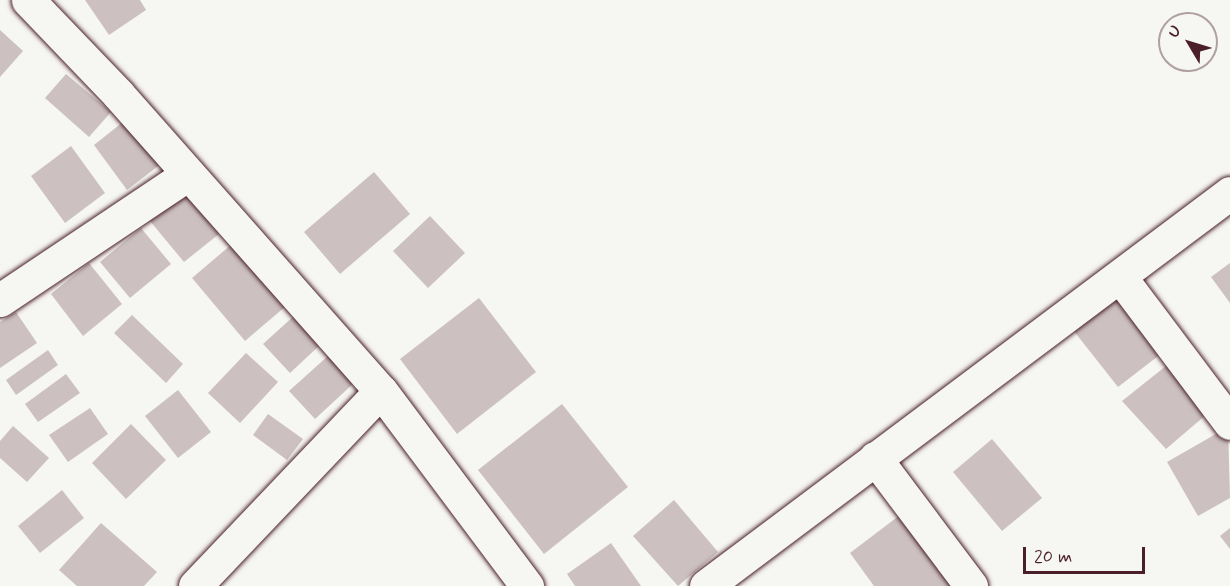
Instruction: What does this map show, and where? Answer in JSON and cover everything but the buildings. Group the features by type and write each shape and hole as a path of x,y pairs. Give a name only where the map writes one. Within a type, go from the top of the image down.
{"street":[{"path":"28,0 188,174 381,391 527,586"},
{"path":"0,300 188,174"},
{"path":"706,586 874,458 1121,278 1230,193"},
{"path":"1121,278 1230,423"},
{"path":"195,586 381,391"},
{"path":"874,458 971,586"}]}
